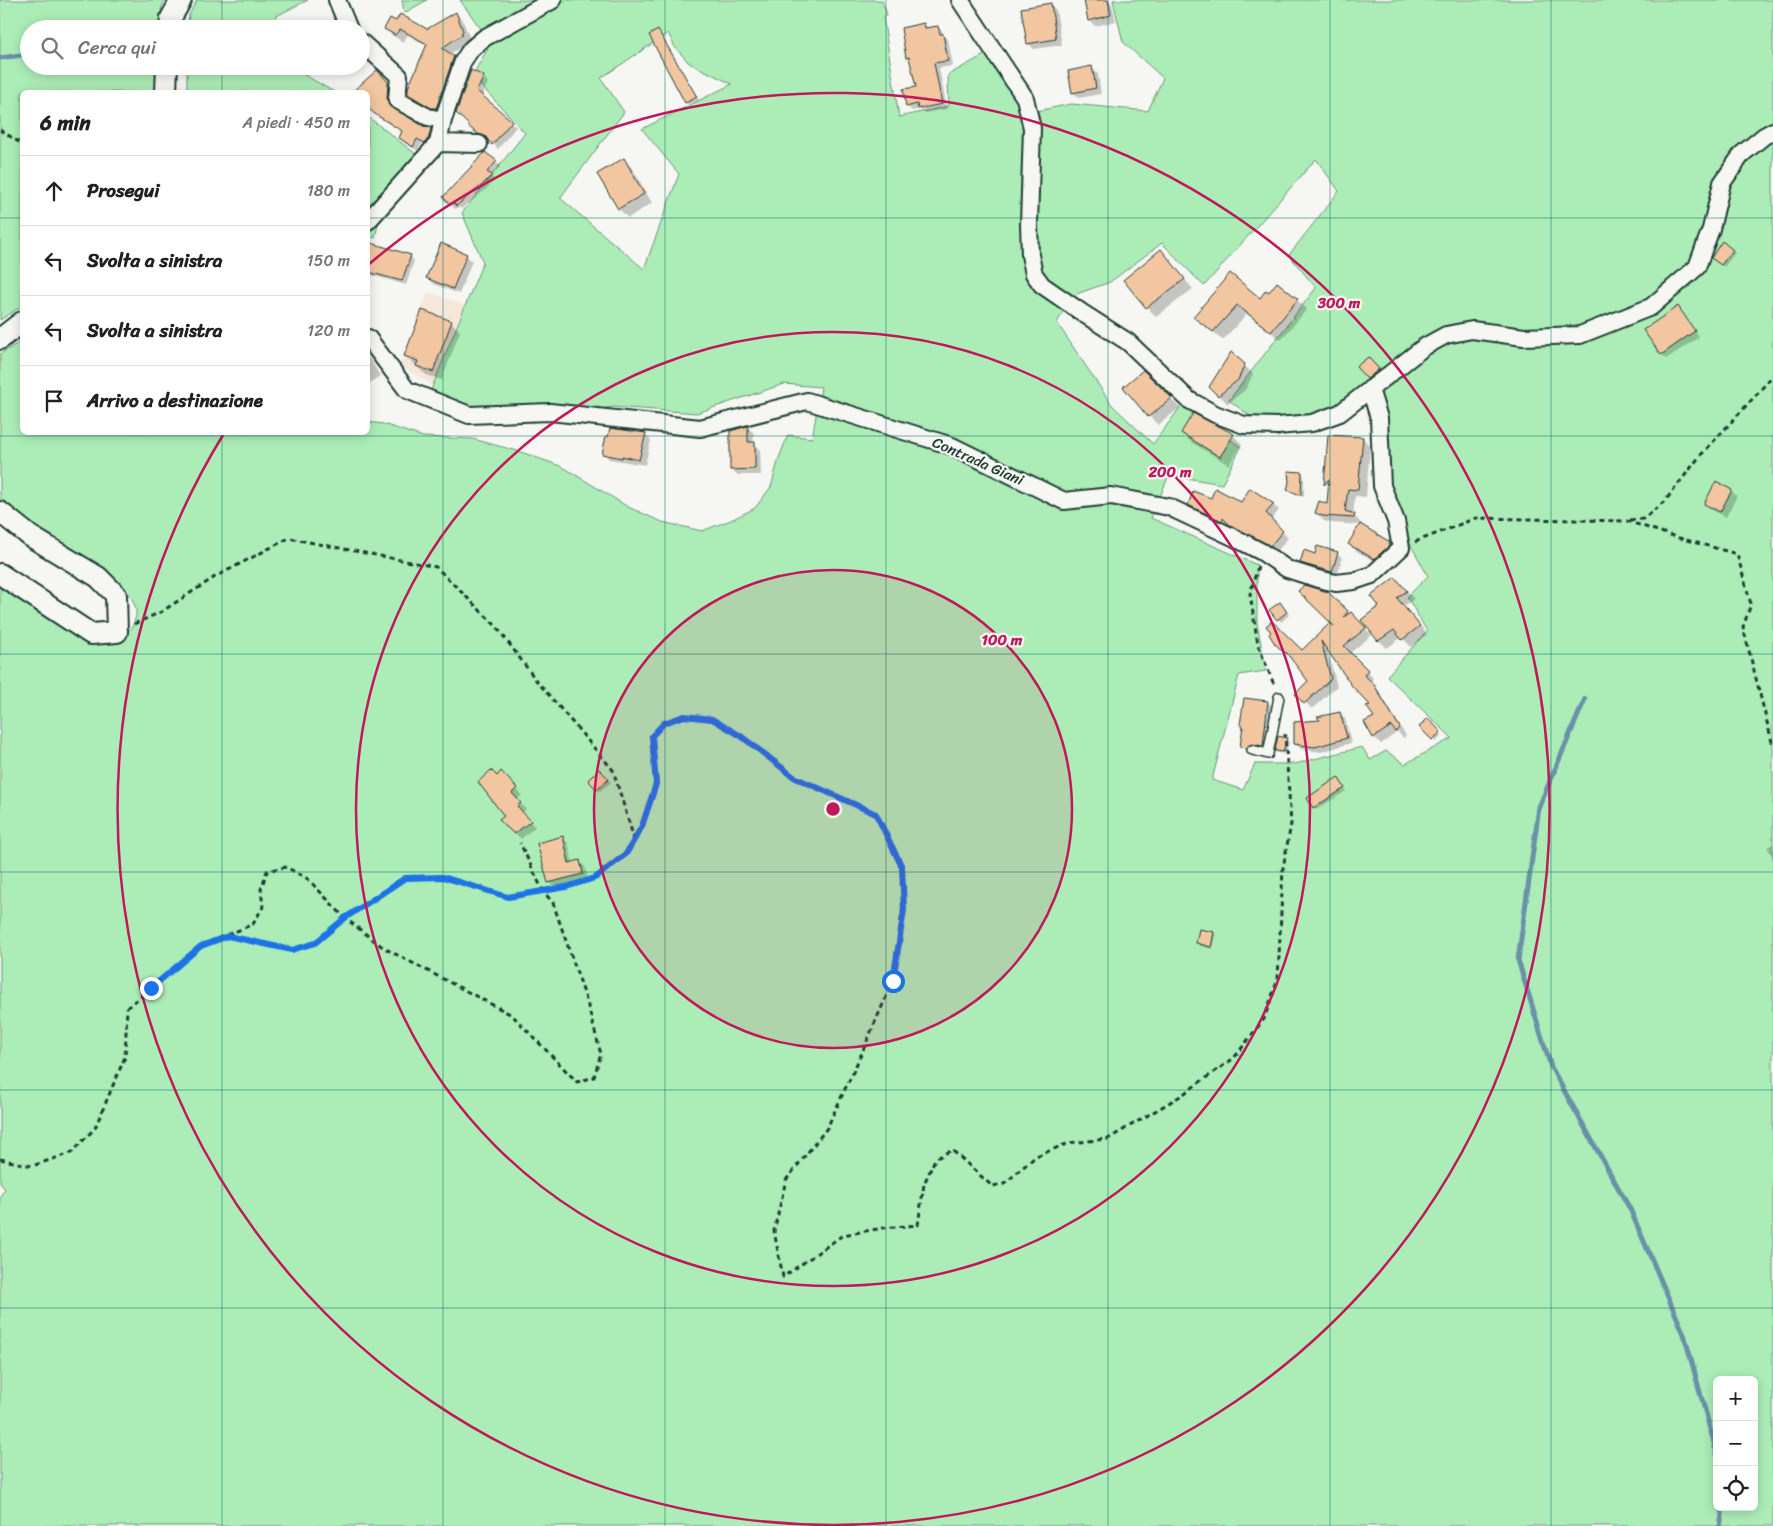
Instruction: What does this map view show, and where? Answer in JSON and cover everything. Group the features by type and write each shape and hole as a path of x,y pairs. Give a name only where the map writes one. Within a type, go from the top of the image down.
{"street":[{"path":"171,20 181,0"},
{"path":"338,0 346,20"},
{"path":"370,220 438,143 443,120 463,61 471,49 484,38 553,0"},
{"path":"960,0 1025,98 1032,128 1029,224 1030,255 1034,274 1042,285 1128,342 1189,400 1215,414 1244,425 1277,426 1312,423 1340,413 1424,347 1446,335 1472,330 1524,337 1580,335 1650,307 1697,267 1711,229 1722,183 1742,154 1773,131"},
{"path":"370,50 399,76 397,100 428,117 443,120"},
{"path":"166,90 167,75"},
{"path":"438,143 479,144"},
{"path":"0,339 20,324"},
{"name":"Contrada Giani","path":"370,341 407,390 469,415 550,412 700,428 807,401 952,446 1064,501 1111,496 1169,508 1235,538 1262,552 1287,569 1318,579 1336,583 1354,581 1372,575 1401,548"},
{"path":"1370,389 1379,418 1382,486 1396,521 1401,548"},
{"path":"0,512 30,536 98,578 116,594 117,632 91,634 0,574"}],"lane":[{"path":"1252,750 1268,754 1280,697"}],"path":[{"path":"0,130 20,143"},
{"path":"1401,548 1434,533 1476,518 1627,521 1643,519 1665,502 1700,456 1758,394 1773,375"},
{"path":"1627,521 1736,554 1751,604 1743,628 1773,746"},
{"path":"117,632 161,612 215,577 289,538 436,567 496,626 536,680 613,770 634,839"},
{"path":"1262,552 1250,594 1258,645 1280,697"},
{"path":"228,936 292,950 315,943 345,918 405,878 443,877 508,897 543,891 595,878 626,854 642,826 656,784 652,736 664,723 684,716 712,719 741,736 794,777 876,814 902,867 904,910 893,981 827,1128 786,1180 774,1232 783,1277 843,1235 883,1228 918,1225 924,1184 935,1159 952,1150 992,1186 1004,1184 1036,1156 1069,1143 1108,1139 1182,1095 1234,1058 1264,1020 1278,979 1283,868 1291,824 1285,732"},
{"path":"0,1159 32,1166 71,1153 95,1128 125,1057 127,1008 201,946 253,924 263,907 261,889 267,871 286,866 308,879 345,918 384,948 512,1015 577,1082 594,1078 601,1054 586,998 553,903 543,891 520,843"}],"shaded area":[{"path":"428,292 465,305 435,387 400,366"}],"green space":[{"path":"0,0 165,0 160,20 20,20 20,75 158,75 159,90 20,90 20,307 0,320"},
{"path":"197,0 308,0 276,16 278,20 188,20"},
{"path":"402,0 427,0 404,13"},
{"path":"460,0 882,0 887,15 883,17 899,117 949,106 948,75 986,54 1037,111 1071,104 1148,111 1163,78 1123,42 1113,0 1773,0 1773,1526 0,1526 0,1196 5,1189 0,1183 0,586 48,610 125,635 132,627 136,616 136,609 131,596 118,583 28,524 0,498 0,354 20,342 20,435 370,435 370,422 383,424 423,437 473,439 521,452 563,467 628,507 662,522 702,531 755,508 771,487 788,435 812,438 821,387 784,384 697,413 613,407 549,417 501,421 429,395 483,262 462,213 525,133 472,76 491,43","holes":["668,33 675,47 689,63 732,84 642,129 679,174 644,269 560,198 624,112 601,78","1316,159 1339,191 1289,255 1316,288 1229,400 1278,437 1363,390 1381,417 1376,482 1428,576 1407,597 1427,631 1387,676 1452,738 1405,764 1386,751 1370,760 1362,747 1295,764 1255,764 1243,790 1212,780 1239,675 1266,671 1257,623 1257,565 1151,518 1169,475 1222,484 1241,447 1182,405 1153,444 1112,405 1057,323 1071,296 1110,282 1162,243 1204,286"]},
{"path":"187,75 305,75 331,90 187,90"},
{"path":"370,119 416,154 385,192 375,238 370,237"}],"building":[{"path":"1084,0 1108,0 1111,15 1088,21"},
{"path":"1051,3 1056,39 1027,44 1021,8"},
{"path":"456,12 463,31 461,33 463,34 442,48 454,56 436,108 431,108 408,94 408,88 427,44 400,29 395,35 384,29 390,18 396,21 400,14 427,29"},
{"path":"924,23 925,28 938,26 940,34 943,34 948,61 934,63 942,104 918,109 917,104 906,107 903,89 916,87 909,57 906,58 901,28"},
{"path":"658,30 697,97 685,103 649,35"},
{"path":"1092,66 1096,88 1072,93 1068,71"},
{"path":"377,70 388,82 387,99 389,105 423,126 431,128 425,143 417,139 413,147 399,138 402,131 370,110 370,90 354,90"},
{"path":"471,70 484,76 477,91 512,121 492,145 485,136 478,134 456,113"},
{"path":"485,152 497,161 487,172 492,175 456,206 454,203 450,205 443,197"},
{"path":"624,158 644,194 618,209 597,174"},
{"path":"1722,241 1733,250 1721,265 1711,258"},
{"path":"370,243 411,255 402,281 370,273"},
{"path":"441,243 467,254 453,289 426,278"},
{"path":"1161,249 1185,279 1146,308 1123,280"},
{"path":"1230,273 1260,298 1266,290 1269,292 1277,282 1298,299 1271,332 1237,305 1213,332 1193,317"},
{"path":"1678,306 1695,331 1661,355 1643,330"},
{"path":"422,310 452,321 433,372 416,366 418,361 404,356"},
{"path":"1231,352 1245,364 1238,380 1218,396 1209,387"},
{"path":"1368,357 1379,369 1367,379 1356,367"},
{"path":"1143,370 1172,398 1148,417 1123,387"},
{"path":"1193,413 1234,434 1220,457 1181,433"},
{"path":"748,426 748,442 755,442 755,469 730,470 730,431"},
{"path":"610,428 646,433 639,460 602,454"},
{"path":"1328,435 1363,437 1358,490 1348,489 1345,511 1355,514 1354,518 1323,516 1315,513 1319,501 1327,504 1329,479 1324,485"},
{"path":"1288,471 1302,472 1301,495 1287,490 1289,482"},
{"path":"1716,481 1732,490 1720,512 1704,504"},
{"path":"1215,488 1241,502 1250,488 1274,504 1266,513 1283,531 1270,546 1230,525 1223,518 1222,521 1188,505 1193,491 1211,498"},
{"path":"1360,524 1390,542 1388,547 1374,559 1348,544"},
{"path":"1317,546 1338,552 1332,572 1300,563 1304,550 1315,554"},
{"path":"1395,577 1407,591 1397,598 1420,626 1402,640 1394,630 1378,641 1361,620 1379,606 1371,596"},
{"path":"1304,585 1328,592 1348,611 1344,617 1351,612 1366,628 1344,646 1368,670 1364,675 1373,683 1400,728 1396,732 1391,726 1373,738 1364,722 1374,717 1366,706 1370,705 1352,686 1321,641 1331,679 1304,704 1295,694 1308,681 1286,652 1275,644 1269,634 1271,632 1266,626 1272,621 1302,650 1330,623 1334,626 1298,591"},
{"path":"1280,602 1287,612 1277,620 1269,610"},
{"path":"1244,698 1268,701 1263,746 1251,744 1246,748 1240,747 1243,726 1240,725"},
{"path":"1340,712 1347,738 1315,747 1294,744 1294,722 1320,720 1317,717"},
{"path":"1428,718 1441,732 1432,740 1419,727"},
{"path":"1278,736 1287,738 1283,752 1275,751"},
{"path":"599,769 609,779 597,790 588,780"},
{"path":"491,770 497,776 501,771 517,788 512,793 521,803 517,806 531,821 514,834 499,820 504,816 478,782"},
{"path":"1338,777 1345,788 1313,808 1307,798"},
{"path":"563,836 569,863 580,860 583,874 548,883 537,843"},
{"path":"1199,929 1214,932 1211,947 1196,943"}],"waterway":[{"path":"0,58 20,55"},
{"path":"1585,699 1539,807 1518,960 1551,1067 1630,1209 1684,1334 1713,1439"},
{"path":"1720,1526 1722,1511"}],"route":[{"path":"151,988 201,946 228,936 292,950 315,943 345,918 405,878 443,877 508,897 566,887 595,878 626,854 642,826 656,784 652,736 664,723 684,716 712,719 741,736 794,777 876,814 902,867 904,910 893,981"}]}
